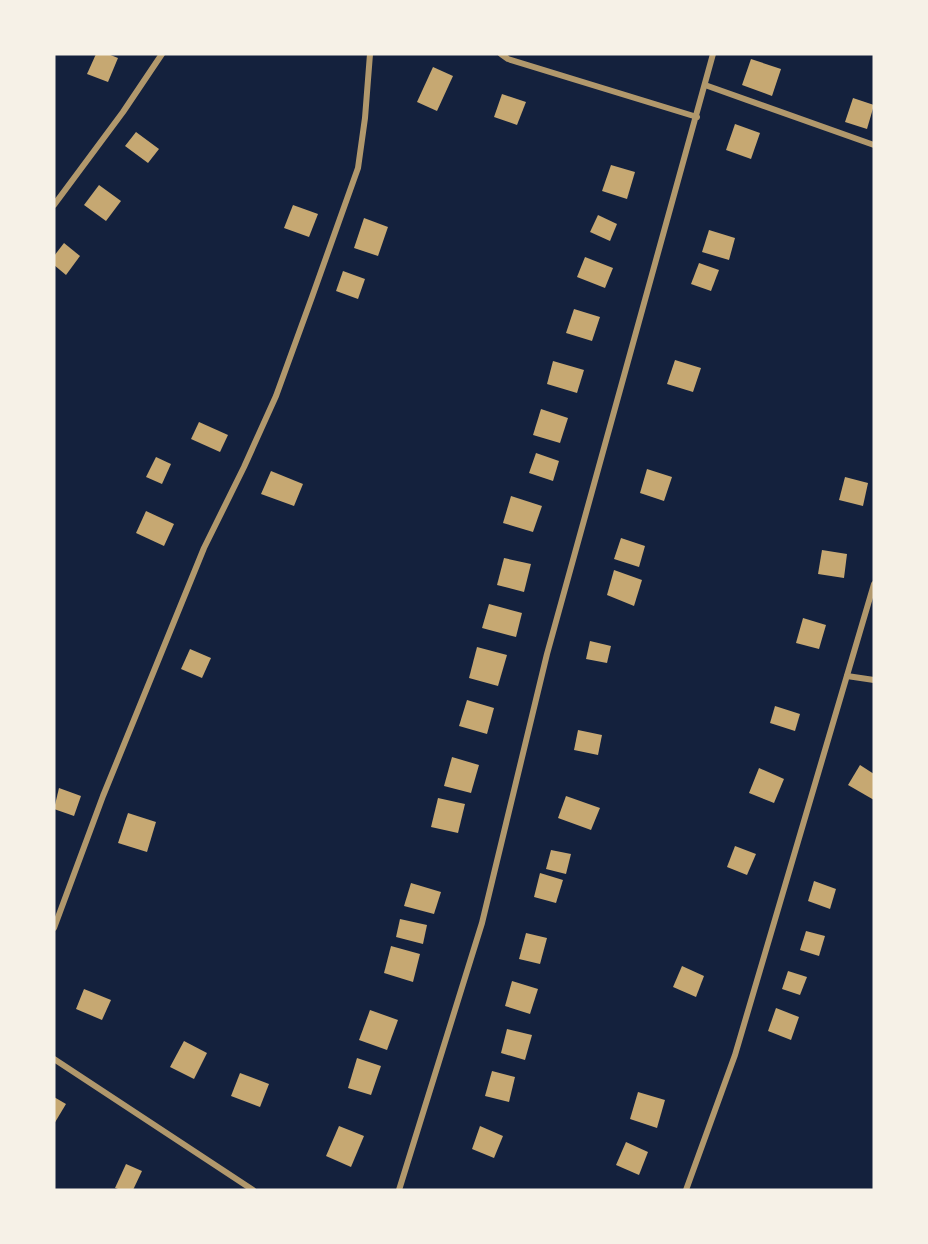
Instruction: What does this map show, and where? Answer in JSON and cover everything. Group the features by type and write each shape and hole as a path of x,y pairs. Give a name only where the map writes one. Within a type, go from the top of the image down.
{"street":[{"path":"54,205 123,112 162,54"},
{"path":"54,928 103,796 204,548 276,396 312,297 358,168 370,54"},
{"path":"501,54 508,59 697,117"},
{"path":"399,1190 482,923 547,654 713,54"},
{"path":"705,85 874,145"},
{"path":"686,1190 735,1055 874,584"},
{"path":"847,676 874,680"},
{"path":"54,1059 253,1190"}],"building":[{"path":"96,54 108,54 118,58 108,82 87,74"},
{"path":"751,59 781,69 772,96 742,85"},
{"path":"433,67 453,76 437,111 417,102"},
{"path":"502,94 526,102 517,125 494,117"},
{"path":"853,98 874,105 867,129 845,122"},
{"path":"735,124 760,133 751,159 726,150"},
{"path":"136,132 159,149 148,163 125,146"},
{"path":"611,165 635,172 627,199 602,191"},
{"path":"99,185 121,201 106,221 84,205"},
{"path":"293,205 318,214 309,237 284,228"},
{"path":"598,215 617,224 610,241 590,232"},
{"path":"364,218 388,227 378,256 354,248"},
{"path":"709,230 735,238 729,260 702,252"},
{"path":"64,243 80,256 66,275 54,265 54,256"},
{"path":"585,257 613,268 605,288 577,277"},
{"path":"699,263 719,270 711,291 691,284"},
{"path":"343,271 365,279 358,299 336,291"},
{"path":"574,309 600,317 592,341 566,333"},
{"path":"675,360 701,368 693,392 667,384"},
{"path":"553,361 584,370 577,393 547,384"},
{"path":"541,409 568,418 560,443 533,435"},
{"path":"199,422 228,435 220,452 191,439"},
{"path":"536,453 559,461 553,481 529,473"},
{"path":"156,457 171,464 162,484 146,477"},
{"path":"647,469 672,477 664,501 640,493"},
{"path":"271,471 303,484 294,506 261,494"},
{"path":"845,477 868,483 863,506 839,500"},
{"path":"511,496 542,506 533,532 503,523"},
{"path":"146,511 174,524 164,546 136,533"},
{"path":"621,538 645,546 639,567 614,559"},
{"path":"822,550 847,554 844,578 818,574"},
{"path":"504,558 531,564 524,592 497,585"},
{"path":"614,570 642,580 634,606 607,595"},
{"path":"489,604 522,613 516,637 482,628"},
{"path":"803,618 826,625 819,649 796,643"},
{"path":"590,641 611,646 607,663 586,659"},
{"path":"477,647 507,655 498,686 469,678"},
{"path":"190,649 211,658 202,678 181,669"},
{"path":"467,700 494,708 487,734 459,726"},
{"path":"775,706 800,714 795,731 770,723"},
{"path":"578,730 602,735 598,755 574,750"},
{"path":"452,757 479,765 471,793 444,786"},
{"path":"860,765 874,774 874,800 848,785"},
{"path":"759,768 784,779 774,803 749,793"},
{"path":"59,788 81,796 74,816 54,809"},
{"path":"566,796 600,808 591,830 558,818"},
{"path":"438,798 465,804 458,833 431,827"},
{"path":"128,813 156,822 147,852 118,843"},
{"path":"735,846 756,854 747,875 727,867"},
{"path":"551,850 571,854 566,874 546,869"},
{"path":"540,873 563,880 556,903 534,897"},
{"path":"814,881 836,889 830,909 808,901"},
{"path":"411,883 441,892 434,914 404,906"},
{"path":"400,919 427,925 423,944 396,937"},
{"path":"806,931 825,936 819,956 800,950"},
{"path":"526,933 547,938 540,964 519,959"},
{"path":"391,946 420,954 413,982 384,973"},
{"path":"682,966 704,976 696,997 673,987"},
{"path":"788,971 807,977 800,995 782,989"},
{"path":"512,981 538,989 530,1014 505,1006"},
{"path":"84,989 111,1000 102,1020 76,1009"},
{"path":"776,1008 799,1017 791,1040 768,1031"},
{"path":"370,1010 398,1020 387,1050 359,1040"},
{"path":"507,1029 532,1035 525,1060 501,1053"},
{"path":"184,1041 207,1053 194,1079 170,1067"},
{"path":"357,1058 381,1066 371,1095 348,1088"},
{"path":"492,1071 515,1077 509,1102 485,1096"},
{"path":"240,1073 269,1084 260,1107 231,1096"},
{"path":"638,1092 665,1100 657,1128 630,1119"},
{"path":"54,1097 66,1104 54,1124"},
{"path":"339,1126 364,1136 351,1167 326,1156"},
{"path":"480,1126 503,1136 494,1158 472,1149"},
{"path":"626,1142 648,1152 639,1175 616,1165"},
{"path":"126,1164 142,1171 133,1190 115,1188"}]}
